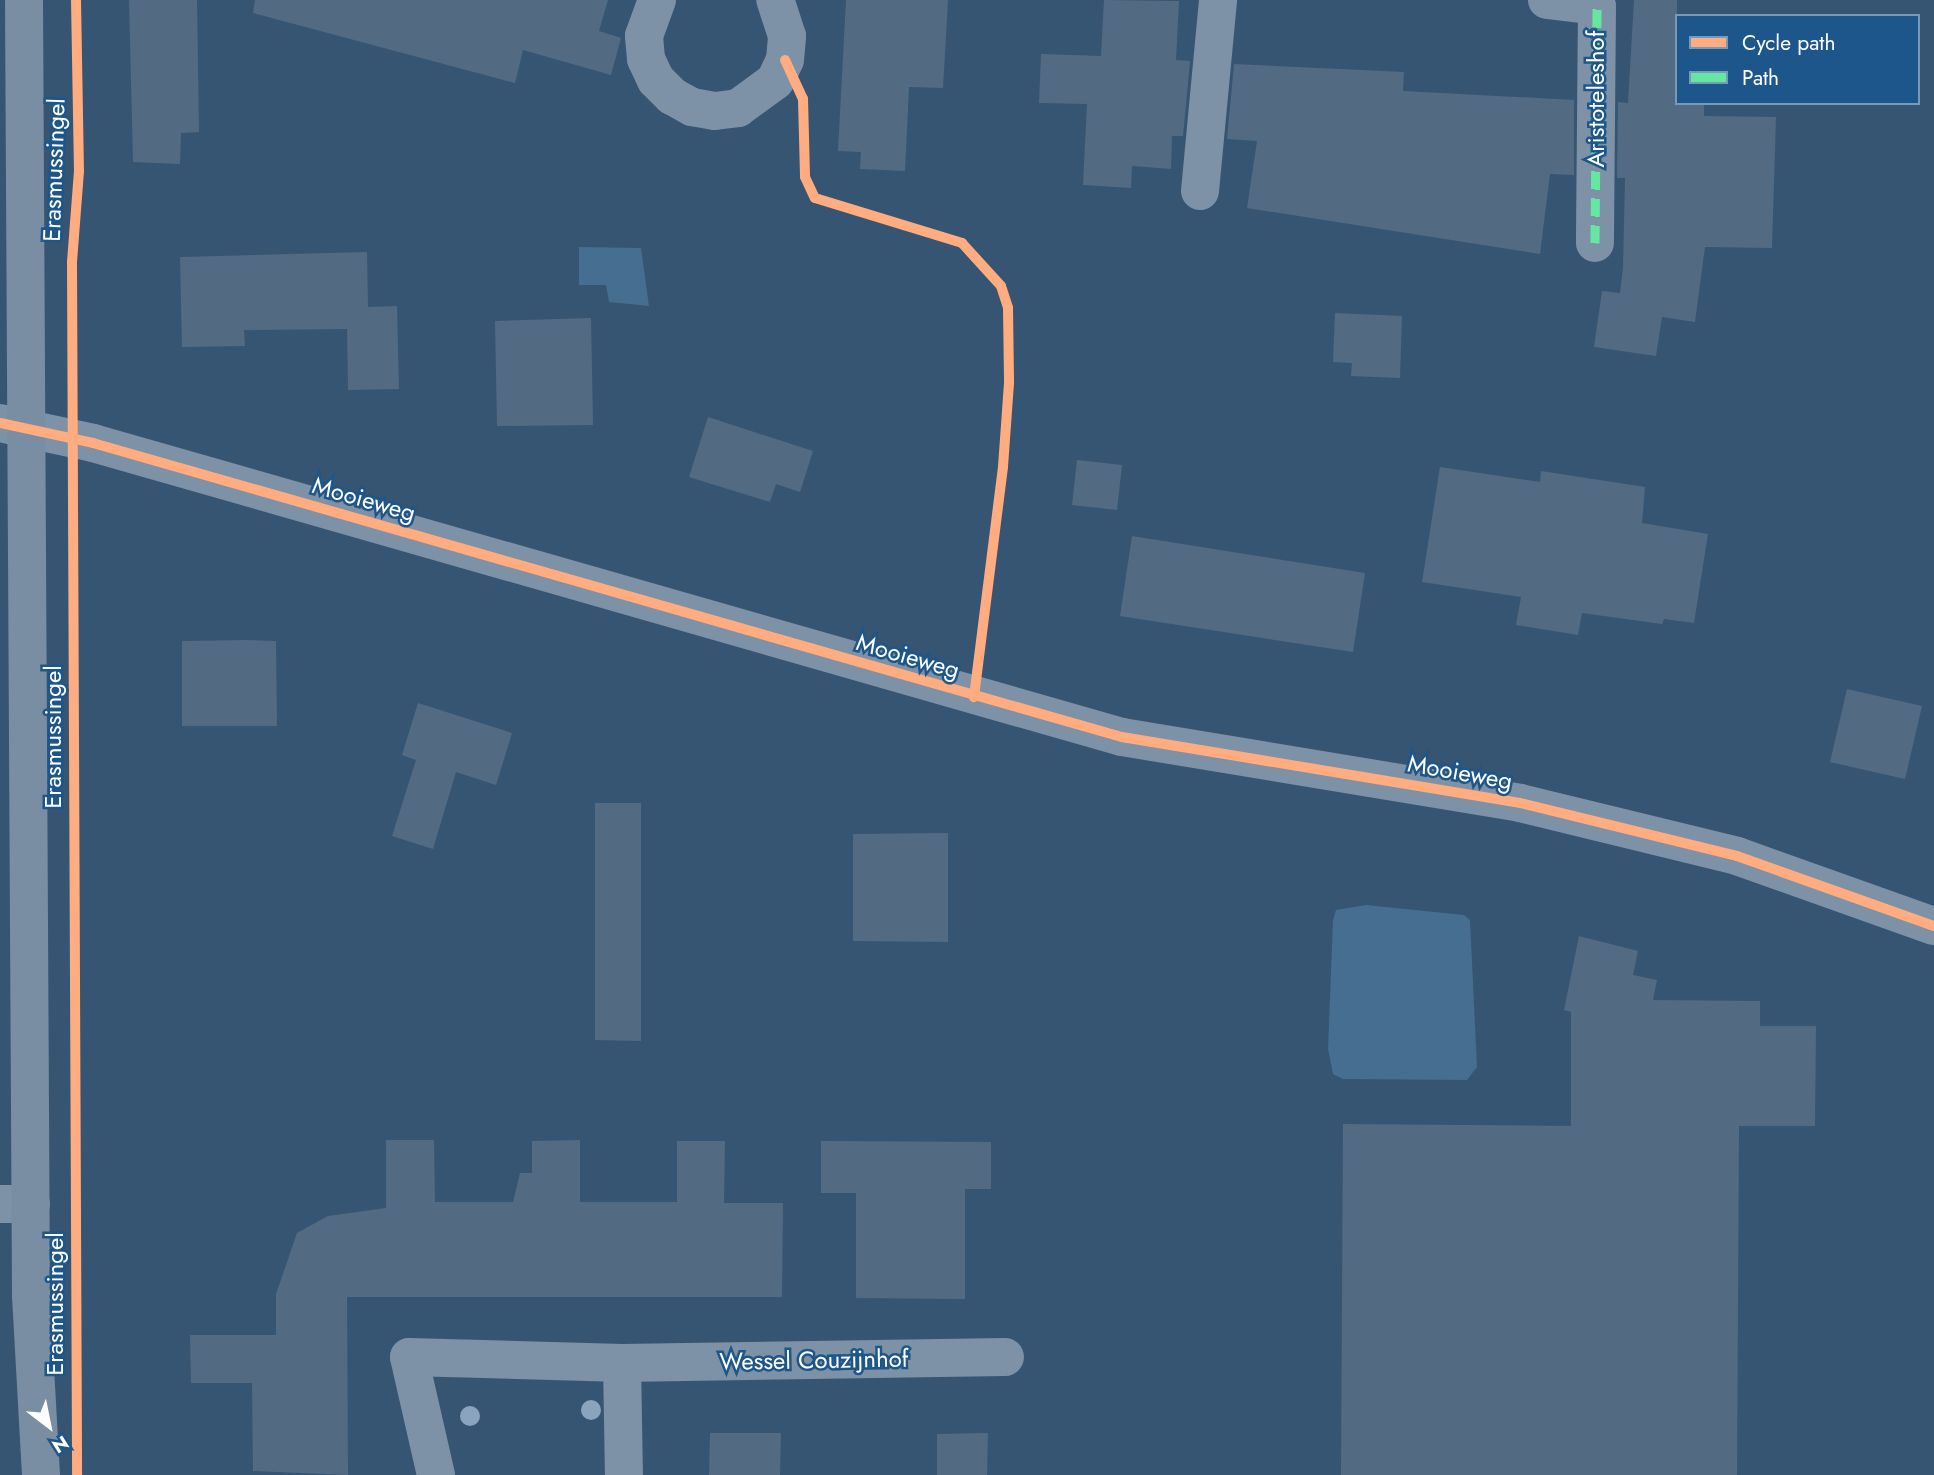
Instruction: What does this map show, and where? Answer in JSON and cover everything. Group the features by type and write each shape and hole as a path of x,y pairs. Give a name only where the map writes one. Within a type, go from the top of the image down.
{"street":[{"path":"657,0 644,36 646,59 656,80 672,96 692,107 715,111 738,108 775,81 785,60 787,36 775,0"},
{"path":"1200,191 1218,0"},
{"name":"Aristoteleshof","path":"1547,0 1597,6 1595,243"},
{"name":"Erasmussingel","path":"16,17 15,1204 31,1296 41,1475"},
{"name":"Mooieweg","path":"14,426 93,443 1122,737 1534,807 1737,856 1934,926"},
{"name":"Erasmussingel","path":"16,1475 31,1296"},
{"name":"Wessel Couzijnhof","path":"436,1475 409,1357 622,1363 1005,1357"},
{"path":"622,1363 624,1475"}],"water":[{"path":"579,247 641,248 649,306 609,302 606,285 579,285"},
{"path":"1366,905 1464,915 1470,920 1477,1067 1467,1080 1343,1079 1333,1074 1328,1049 1333,920 1336,910"}],"building":[{"path":"129,0 197,0 199,132 181,133 180,164 133,162"},
{"path":"255,0 608,0 599,31 621,38 611,75 523,50 515,83 253,13"},
{"path":"846,0 948,0 943,88 909,87 905,171 860,169 861,152 838,151"},
{"path":"1104,0 1179,1 1176,60 1190,61 1183,136 1172,136 1171,169 1132,166 1131,188 1083,185 1087,104 1039,103 1041,54 1101,56"},
{"path":"1634,0 1677,0 1675,105 1704,105 1704,116 1776,117 1772,248 1705,247 1695,322 1662,317 1656,356 1594,347 1602,291 1620,293 1625,178 1617,178 1618,102 1628,103"},
{"path":"1234,64 1404,72 1403,91 1574,100 1574,175 1550,174 1540,254 1247,208 1257,141 1227,139"},
{"path":"367,252 368,307 397,306 399,389 348,390 347,329 244,330 245,346 182,347 180,257"},
{"path":"1335,313 1402,316 1400,378 1351,376 1352,363 1333,362"},
{"path":"591,318 593,425 497,426 495,321"},
{"path":"708,417 813,451 800,492 776,484 770,502 689,477"},
{"path":"1077,460 1122,465 1117,510 1072,505"},
{"path":"1440,467 1540,482 1541,471 1645,487 1642,523 1708,534 1694,623 1664,619 1662,624 1582,613 1578,635 1516,625 1521,597 1422,582"},
{"path":"1132,536 1365,573 1353,652 1120,616"},
{"path":"182,641 276,641 277,726 182,726"},
{"path":"1847,689 1922,706 1905,779 1830,762"},
{"path":"418,703 512,733 496,785 456,772 433,849 392,836 416,760 402,755"},
{"path":"595,803 641,803 641,1041 595,1040"},
{"path":"948,833 948,942 853,941 853,834"},
{"path":"1579,936 1638,951 1633,975 1657,980 1653,1000 1760,1001 1760,1026 1816,1026 1815,1126 1739,1126 1737,1475 1341,1475 1343,1124 1571,1126 1571,1012 1564,1010"},
{"path":"386,1140 434,1140 435,1202 513,1202 520,1173 532,1173 532,1141 580,1140 580,1202 677,1202 677,1141 725,1141 724,1203 783,1203 782,1297 347,1297 348,1475 253,1471 252,1383 191,1383 190,1335 276,1335 276,1294 297,1233 328,1216 386,1208"},
{"path":"821,1141 991,1142 991,1189 965,1189 965,1299 856,1298 856,1193 821,1193"},
{"path":"710,1433 781,1433 780,1475 709,1475"},
{"path":"988,1433 987,1475 937,1475 937,1434"}],"marked path":[{"path":"1595,243 1597,6"}],"cycle path":[{"path":"76,0 79,171 72,262 77,1475"},
{"path":"785,60 803,99 805,177 815,198 962,243 1001,286 1008,308 1009,383 1003,467 974,697"},
{"path":"0,423 93,443 1122,737 1520,803 1737,856 1934,926"}]}
